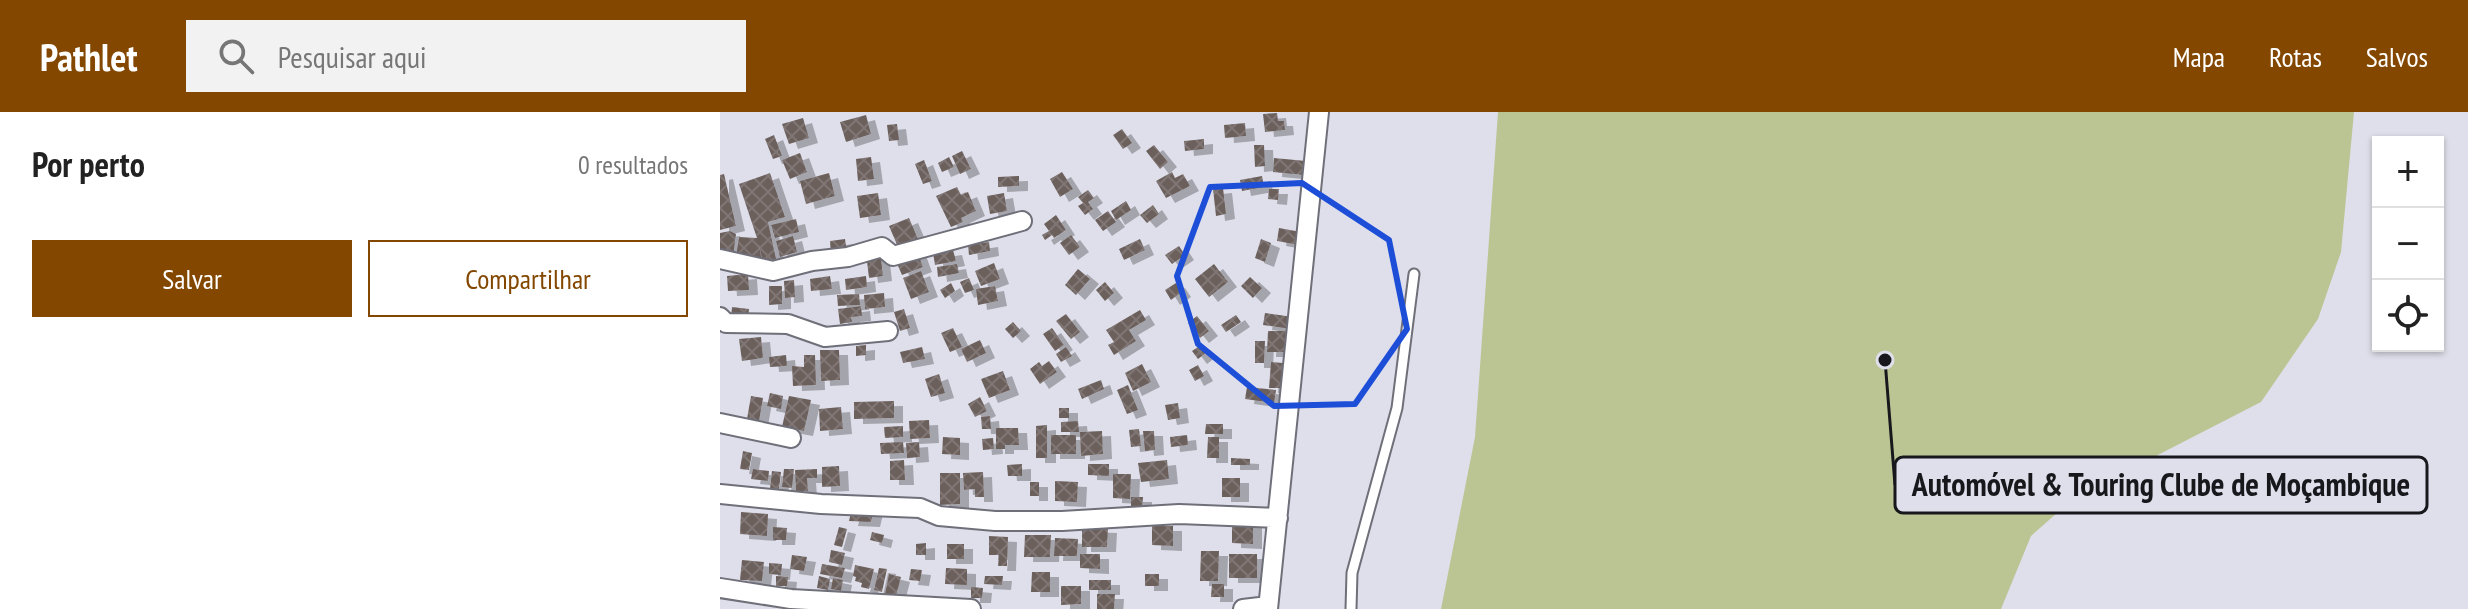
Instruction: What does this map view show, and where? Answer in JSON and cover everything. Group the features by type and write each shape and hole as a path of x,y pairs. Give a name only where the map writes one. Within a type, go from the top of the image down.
{"street":[{"path":"1243,609 1268,608 1319,112"},
{"path":"720,259 773,271 812,261 848,257 882,247 893,256 1022,221"},
{"path":"720,317 726,323 788,324 825,337 888,331"},
{"path":"720,423 791,438"},
{"path":"720,494 821,504 920,508 939,516 995,521 1062,521 1179,514 1278,518"},
{"path":"720,588 791,599 971,609"}],"lane":[{"path":"1351,609 1352,573 1397,408 1414,274"}],"highlighted area":[{"path":"1302,183 1389,240 1407,329 1355,404 1274,406 1198,344 1177,276 1210,187"}],"green space":[{"path":"1498,112 2354,112 2341,252 2318,319 2261,402 2074,498 2031,536 2001,609 1441,609 1475,437"}],"building":[{"path":"1277,113 1278,121 1284,121 1285,130 1265,132 1263,114"},
{"path":"866,115 871,134 846,142 840,122"},
{"path":"803,118 809,138 789,144 782,124"},
{"path":"1245,123 1246,136 1225,138 1224,125"},
{"path":"897,124 899,140 889,141 887,125"},
{"path":"1122,129 1132,143 1123,149 1113,135"},
{"path":"774,135 782,156 773,159 765,139"},
{"path":"1204,139 1204,149 1185,151 1184,141"},
{"path":"1154,145 1168,162 1160,169 1146,151"},
{"path":"1254,145 1264,145 1265,166 1255,167"},
{"path":"962,151 971,169 960,174 952,156"},
{"path":"800,153 807,172 790,179 782,160"},
{"path":"871,157 874,179 858,181 856,159"},
{"path":"949,157 954,167 942,172 938,163"},
{"path":"1274,158 1306,161 1304,175 1273,172"},
{"path":"924,160 932,181 923,184 915,164"},
{"path":"1062,172 1073,189 1060,197 1050,179"},
{"path":"1172,172 1175,178 1183,174 1190,186 1166,198 1156,181"},
{"path":"770,173 785,217 768,222 776,259 763,263 759,245 762,262 736,257 739,237 757,238 739,184"},
{"path":"829,173 835,196 806,204 800,181"},
{"path":"724,174 736,226 720,230 720,175"},
{"path":"1019,176 1019,186 998,187 998,177"},
{"path":"1262,176 1264,187 1242,191 1240,180"},
{"path":"957,187 961,195 968,192 976,211 951,227 936,196"},
{"path":"1223,188 1226,214 1216,216 1213,189"},
{"path":"1269,189 1279,189 1278,200 1268,199"},
{"path":"1088,190 1094,198 1088,202 1093,209 1085,215 1078,206 1083,203 1078,197"},
{"path":"878,193 881,215 860,218 857,196"},
{"path":"1004,193 1007,211 990,214 987,196"},
{"path":"1126,201 1131,210 1116,220 1111,211"},
{"path":"1153,205 1159,214 1147,223 1140,215"},
{"path":"1108,211 1116,222 1103,231 1095,220"},
{"path":"1056,215 1066,230 1045,240 1042,235 1049,231 1044,224"},
{"path":"909,218 918,239 898,247 889,226"},
{"path":"796,219 799,232 775,238 771,225"},
{"path":"1279,228 1301,232 1299,245 1277,241"},
{"path":"730,231 736,234 733,257 720,255 720,233"},
{"path":"1071,235 1080,247 1069,255 1060,243"},
{"path":"793,236 797,252 780,257 776,241"},
{"path":"845,239 847,252 831,254 830,241"},
{"path":"1140,239 1145,250 1124,260 1119,249"},
{"path":"1261,239 1271,243 1265,262 1255,258"},
{"path":"989,242 990,251 969,255 968,245"},
{"path":"1179,246 1185,255 1172,264 1165,255"},
{"path":"953,250 956,261 935,265 933,253"},
{"path":"880,251 883,276 869,278 866,253"},
{"path":"917,251 923,267 902,275 895,259"},
{"path":"994,263 1000,279 981,286 975,271"},
{"path":"957,264 959,273 938,277 937,267"},
{"path":"1214,264 1228,282 1209,297 1195,279"},
{"path":"1078,269 1090,279 1076,295 1065,285"},
{"path":"921,271 929,292 911,299 903,278"},
{"path":"748,274 749,290 728,291 727,276"},
{"path":"830,276 832,289 811,291 810,279"},
{"path":"866,276 867,287 846,290 845,279"},
{"path":"1250,277 1262,288 1253,298 1241,286"},
{"path":"969,278 974,290 965,293 960,282"},
{"path":"794,280 795,297 785,298 784,281"},
{"path":"1105,282 1114,293 1105,301 1096,290"},
{"path":"951,283 955,291 945,298 940,290"},
{"path":"1176,283 1182,292 1171,300 1165,290"},
{"path":"769,286 782,286 782,304 769,305"},
{"path":"995,286 998,301 978,305 976,289"},
{"path":"884,293 885,307 865,309 864,295"},
{"path":"859,294 860,305 838,306 837,295"},
{"path":"861,306 862,316 851,317 852,322 840,324 838,309"},
{"path":"732,307 749,309 748,320 731,318"},
{"path":"904,309 910,328 900,331 894,312"},
{"path":"1140,310 1146,320 1129,330 1136,341 1114,355 1108,345 1114,342 1106,330"},
{"path":"1265,313 1293,317 1292,329 1263,325"},
{"path":"1066,314 1080,332 1071,339 1056,321"},
{"path":"1236,315 1241,322 1226,332 1221,325"},
{"path":"1197,316 1209,331 1200,338 1188,323"},
{"path":"1013,322 1021,331 1013,338 1005,329"},
{"path":"953,328 962,347 950,352 941,333"},
{"path":"1052,328 1064,345 1055,351 1043,334"},
{"path":"1268,331 1292,331 1292,352 1267,352"},
{"path":"761,337 763,358 742,361 739,339"},
{"path":"980,340 986,353 967,362 961,349"},
{"path":"1255,341 1265,341 1264,363 1255,363"},
{"path":"866,345 866,355 856,356 856,346"},
{"path":"1201,345 1207,352 1198,359 1192,351"},
{"path":"922,347 925,359 903,363 900,352"},
{"path":"1066,347 1072,356 1061,362 1056,354"},
{"path":"820,350 839,350 840,380 821,381"},
{"path":"786,355 787,366 770,367 769,357"},
{"path":"804,355 815,355 816,385 793,386 792,366 804,367"},
{"path":"1049,361 1057,372 1040,384 1030,369 1039,362 1042,366"},
{"path":"1271,362 1283,363 1281,388 1269,388"},
{"path":"1142,364 1151,382 1133,391 1125,373"},
{"path":"1198,365 1204,376 1195,381 1189,370"},
{"path":"1003,371 1010,390 989,398 981,379"},
{"path":"939,374 945,393 931,397 925,379"},
{"path":"1101,380 1104,389 1082,399 1078,389"},
{"path":"1128,385 1138,410 1127,414 1117,390"},
{"path":"1247,387 1276,390 1274,403 1245,399"},
{"path":"770,393 783,396 781,409 767,406"},
{"path":"751,396 763,398 759,421 747,419"},
{"path":"789,396 811,400 804,431 782,427"},
{"path":"980,397 987,411 975,417 968,404"},
{"path":"894,401 894,418 854,419 854,402"},
{"path":"1178,403 1180,418 1168,420 1165,405"},
{"path":"841,407 843,429 820,431 819,409"},
{"path":"1059,408 1069,408 1069,418 1059,418"},
{"path":"990,416 991,429 982,429 981,417"},
{"path":"929,420 930,438 910,439 909,421"},
{"path":"1078,421 1079,432 1061,432 1061,422"},
{"path":"1206,424 1223,424 1223,434 1205,434"},
{"path":"1047,425 1047,458 1036,458 1036,426"},
{"path":"903,426 903,437 885,438 884,427"},
{"path":"996,428 1018,428 1019,445 996,449"},
{"path":"1139,429 1141,446 1131,447 1129,430"},
{"path":"1102,431 1103,454 1081,456 1080,432"},
{"path":"1143,431 1154,431 1155,450 1145,451"},
{"path":"1051,435 1076,435 1076,454 1051,454"},
{"path":"1187,435 1188,445 1171,447 1170,437"},
{"path":"943,437 960,438 960,455 942,454"},
{"path":"1208,437 1219,437 1219,458 1207,458"},
{"path":"993,438 994,449 983,450 982,439"},
{"path":"903,442 904,453 881,454 880,443"},
{"path":"919,442 920,457 907,458 906,443"},
{"path":"743,451 752,453 749,470 740,469"},
{"path":"1231,458 1250,459 1250,465 1231,465"},
{"path":"904,460 905,480 890,480 890,461"},
{"path":"1167,460 1169,479 1141,482 1138,463"},
{"path":"1022,464 1022,476 1008,476 1007,465"},
{"path":"1088,464 1109,464 1109,476 1088,475"},
{"path":"839,466 840,486 822,487 822,467"},
{"path":"753,469 769,471 768,481 751,479"},
{"path":"784,469 794,469 792,488 782,487"},
{"path":"817,469 817,478 807,478 808,491 796,491 795,470"},
{"path":"772,471 781,472 779,490 770,489"},
{"path":"983,472 984,497 975,497 975,489 964,490 963,473"},
{"path":"940,473 960,473 960,504 940,505"},
{"path":"1113,474 1131,474 1130,499 1113,498"},
{"path":"1222,478 1240,478 1240,497 1222,497"},
{"path":"1055,481 1078,482 1077,502 1055,501"},
{"path":"1030,482 1039,482 1039,496 1030,496"},
{"path":"1131,497 1143,497 1142,510 1131,510"},
{"path":"852,508 874,509 871,522 849,521"},
{"path":"741,512 768,514 767,536 740,534"},
{"path":"1232,523 1253,523 1253,544 1232,543"},
{"path":"1152,526 1173,526 1173,546 1152,545"},
{"path":"773,527 787,528 786,540 773,540"},
{"path":"839,527 847,529 842,547 834,545"},
{"path":"1082,527 1108,528 1107,547 1082,547"},
{"path":"872,532 884,535 882,543 870,540"},
{"path":"1025,535 1051,535 1050,557 1024,557"},
{"path":"989,536 1008,537 1007,566 998,566 999,555 989,555"},
{"path":"1055,538 1078,539 1077,556 1054,556"},
{"path":"926,543 926,555 916,555 916,544"},
{"path":"947,544 964,544 964,559 947,559"},
{"path":"831,550 845,553 842,565 829,562"},
{"path":"1201,551 1219,551 1218,581 1200,581"},
{"path":"1080,554 1100,554 1100,569 1080,568"},
{"path":"1229,554 1257,554 1257,578 1229,578"},
{"path":"792,555 807,557 804,571 790,569"},
{"path":"742,560 764,562 762,581 740,580"},
{"path":"769,563 782,564 781,575 769,574"},
{"path":"822,564 845,568 842,578 820,574"},
{"path":"855,565 874,569 869,589 855,581"},
{"path":"879,568 887,569 882,592 874,590"},
{"path":"946,568 967,569 967,585 945,584"},
{"path":"911,569 922,570 920,581 909,580"},
{"path":"1032,572 1050,572 1050,592 1031,592"},
{"path":"889,574 901,577 896,596 885,594"},
{"path":"1145,574 1159,574 1159,586 1145,586"},
{"path":"776,576 788,577 787,586 776,586"},
{"path":"819,576 830,579 828,590 817,588"},
{"path":"985,576 1003,576 1002,585 984,584"},
{"path":"833,578 843,580 841,591 831,589"},
{"path":"1089,580 1111,580 1111,590 1089,590"},
{"path":"1212,584 1224,584 1224,597 1211,597"},
{"path":"1061,586 1081,586 1081,604 1061,605"},
{"path":"971,587 983,588 982,598 971,598"},
{"path":"1097,594 1115,594 1114,609 1097,609"}],"place":[{"name":"Automóvel & Touring Clube de Moçambique","path":"1885,360"}]}
